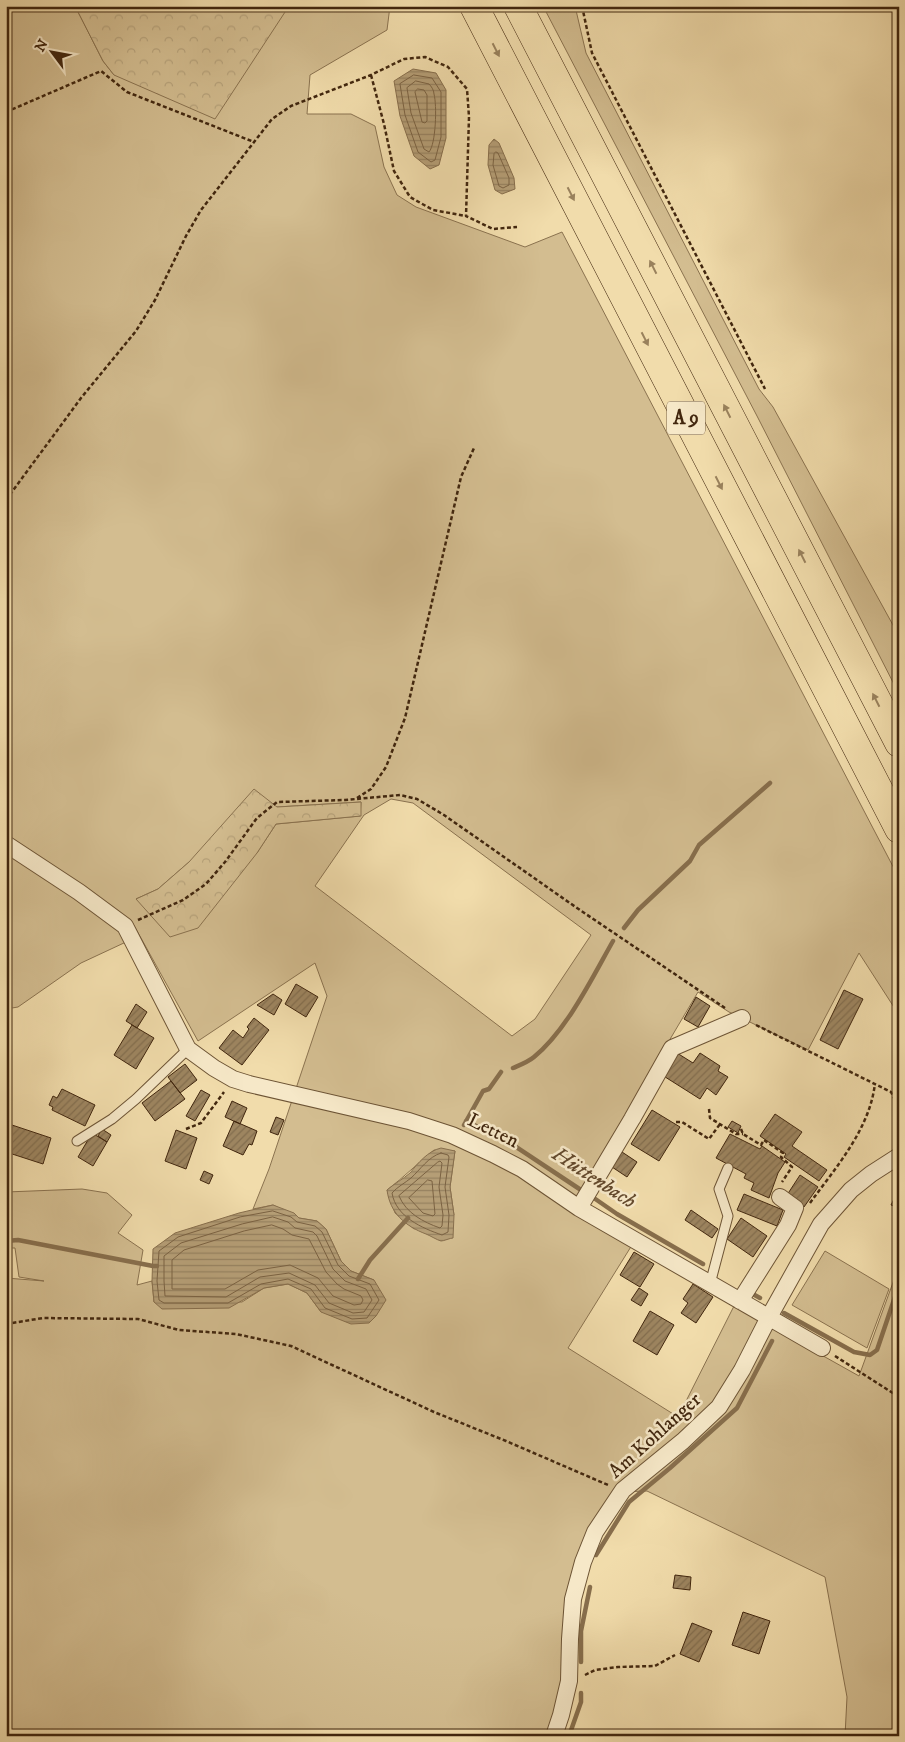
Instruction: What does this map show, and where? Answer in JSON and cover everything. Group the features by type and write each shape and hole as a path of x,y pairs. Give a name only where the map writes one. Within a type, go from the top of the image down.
{"highway":[{"name":"A 9","path":"474,6 899,829"},
{"name":"A 9","path":"518,6 899,743"}],"street":[{"name":"Letten","path":"6,844 79,892 125,926 188,1049 214,1068 233,1079 249,1084 409,1121 452,1135 522,1169 579,1208 822,1348"},
{"path":"579,1208 632,1120 672,1048 742,1018"},
{"path":"769,1317 821,1224 851,1190 899,1156"},
{"path":"740,1300 788,1225 795,1208 780,1197"},
{"name":"Am Kohlanger","path":"554,1736 562,1715 570,1681 570,1639 573,1599 583,1562 595,1532 623,1490 683,1441 718,1407 742,1370 769,1317"}],"lane":[{"path":"77,1141 112,1119 136,1099 188,1049"},
{"path":"710,1284 728,1216 719,1189 728,1168"}],"path":[{"path":"582,6 592,53 765,389"},
{"path":"6,500 81,398 136,330 155,300 186,236 201,210 272,119 291,106 371,75 404,59 426,56 448,67 467,88 469,117 466,216"},
{"path":"6,112 101,72 127,92 254,142"},
{"path":"371,75 394,171 410,197 433,210 466,216 493,228 517,227"},
{"path":"356,799 371,789 386,767 405,718 461,477 474,448"},
{"path":"125,926 183,900 206,884 225,862 257,818 277,802 400,795 417,799 444,815 586,914 742,1018 891,1092 899,1108"},
{"path":"186,1129 201,1123 233,1079"},
{"path":"788,1225 806,1209 853,1142 867,1115 873,1098 875,1083"},
{"path":"709,1109 710,1118 736,1134 743,1134 761,1145 764,1140 783,1153 781,1157 792,1167 774,1194 780,1197"},
{"path":"676,1122 682,1122 709,1140 720,1124"},
{"path":"741,1129 743,1134"},
{"path":"6,1324 43,1318 138,1319 179,1330 236,1334 291,1346 434,1412 623,1490"},
{"path":"822,1348 899,1397"},
{"path":"570,1681 596,1670 618,1667 655,1666 675,1655"}],"green space":[{"path":"6,6 75,6 103,61 114,75 286,9 285,6 390,6 387,30 310,75 307,114 351,114 375,126 384,167 397,195 416,207 525,247 562,232 899,878 899,1015 859,953 808,1050 729,1012 698,992 576,1198 637,1237 568,1348 678,1417 734,1306 859,1376 899,1266 899,1736 845,1736 847,1697 825,1577 647,1491 615,1492 593,1526 565,1680 549,1736 6,1736 6,1278 44,1281 19,1277 15,1248 6,1248 6,1192 82,1189 107,1193 132,1215 118,1233 143,1250 137,1285 152,1281 154,1302 242,1302 264,1288 288,1284 307,1293 321,1312 374,1280 351,1271 341,1261 326,1229 317,1221 299,1218 273,1205 253,1209 269,1169 327,996 315,963 198,1041 131,920 126,942 81,963 18,1007 6,1009","holes":["391,799 413,803 591,935 535,1019 512,1036 315,886 364,815","361,802 360,816 276,824 257,853 136,899 158,889 189,862 277,807","434,1150 455,1151 450,1187 454,1215 414,1229 395,1213 387,1190"]},
{"path":"75,6 285,6 287,9 215,119 114,75 103,61"},
{"path":"543,6 575,6 586,53 759,389 773,407 899,636 899,694 757,416"},
{"path":"254,789 277,807 361,802 361,816 276,824 257,853 198,928 170,937 136,899 158,889 189,862"},
{"path":"825,1251 889,1289 867,1348 792,1305"}],"water":[{"path":"413,69 436,73 446,90 446,138 439,165 430,169 414,156 400,116 394,81"},
{"path":"494,139 499,143 514,178 515,189 502,194 495,190 488,165 489,145"},
{"path":"441,1148 455,1151 450,1187 454,1215 453,1238 441,1241 405,1223 391,1205 387,1190 410,1173 420,1161"},
{"path":"273,1205 294,1213 299,1218 317,1221 326,1229 341,1261 351,1271 374,1280 386,1300 369,1323 351,1324 321,1312 307,1293 288,1284 264,1288 229,1308 162,1309 154,1302 152,1281 153,1249 175,1233 239,1213"}],"building":[{"path":"296,984 318,997 306,1017 285,1004"},
{"path":"844,990 863,999 838,1049 820,1040"},
{"path":"273,994 282,1000 274,1015 257,1005"},
{"path":"696,997 710,1006 698,1027 684,1019"},
{"path":"136,1004 147,1012 137,1028 126,1021"},
{"path":"254,1018 269,1030 242,1065 219,1048 233,1030 243,1038 249,1029 247,1027"},
{"path":"132,1025 154,1038 136,1069 114,1055"},
{"path":"677,1053 693,1063 700,1053 720,1066 718,1071 728,1077 716,1095 707,1088 700,1099 662,1075"},
{"path":"185,1064 197,1080 180,1093 168,1077"},
{"path":"171,1081 185,1099 155,1121 142,1103"},
{"path":"62,1089 95,1105 85,1126 52,1110 53,1107 49,1105 53,1096 57,1098"},
{"path":"201,1090 210,1095 195,1121 186,1116"},
{"path":"232,1101 247,1108 240,1124 225,1117"},
{"path":"652,1110 680,1127 659,1161 631,1144"},
{"path":"775,1114 802,1132 792,1146 827,1170 819,1181 784,1157 786,1154 760,1136"},
{"path":"276,1117 284,1120 278,1135 270,1132"},
{"path":"234,1121 257,1131 252,1145 249,1144 243,1155 223,1146"},
{"path":"732,1121 741,1126 738,1133 728,1127"},
{"path":"6,1123 51,1138 43,1164 6,1152"},
{"path":"102,1129 111,1135 107,1142 98,1136"},
{"path":"176,1130 197,1138 186,1169 165,1161"},
{"path":"92,1133 107,1142 93,1166 78,1157"},
{"path":"730,1134 760,1149 762,1146 785,1162 778,1173 769,1198 751,1190 754,1183 744,1178 746,1174 716,1158"},
{"path":"622,1152 637,1162 627,1177 612,1167"},
{"path":"204,1171 213,1175 209,1184 200,1180"},
{"path":"800,1175 818,1187 804,1207 787,1195"},
{"path":"899,1189 899,1208 891,1205"},
{"path":"744,1194 783,1210 777,1226 737,1210"},
{"path":"691,1210 718,1229 712,1238 685,1220"},
{"path":"741,1218 767,1236 753,1257 727,1239"},
{"path":"634,1252 654,1264 640,1287 620,1275"},
{"path":"693,1284 713,1297 696,1323 681,1313 688,1303 683,1299"},
{"path":"639,1288 648,1294 641,1306 631,1300"},
{"path":"650,1311 674,1325 657,1355 633,1341"},
{"path":"675,1575 691,1577 690,1590 673,1588"},
{"path":"743,1612 770,1621 759,1654 732,1645"},
{"path":"692,1623 712,1631 699,1662 680,1654"}],"waterway":[{"path":"624,928 638,910 690,861 699,845 770,783"},
{"path":"513,1068 534,1057 557,1033 578,1003 613,941"},
{"path":"464,1125 483,1091 489,1089 501,1072"},
{"name":"Hüttenbach","path":"466,1121 507,1141 584,1192"},
{"name":"Hüttenbach","path":"591,1196 617,1214 703,1264"},
{"path":"358,1279 370,1260 408,1218"},
{"path":"6,1241 18,1240 157,1266"},
{"name":"Hüttenbach","path":"784,1313 854,1352 870,1355 877,1350 899,1285"},
{"name":"Hüttenbach","path":"751,1293 760,1298"},
{"path":"596,1555 629,1502 737,1408 772,1341"},
{"path":"581,1662 581,1631 590,1587"},
{"path":"569,1736 581,1702 581,1693"}]}
